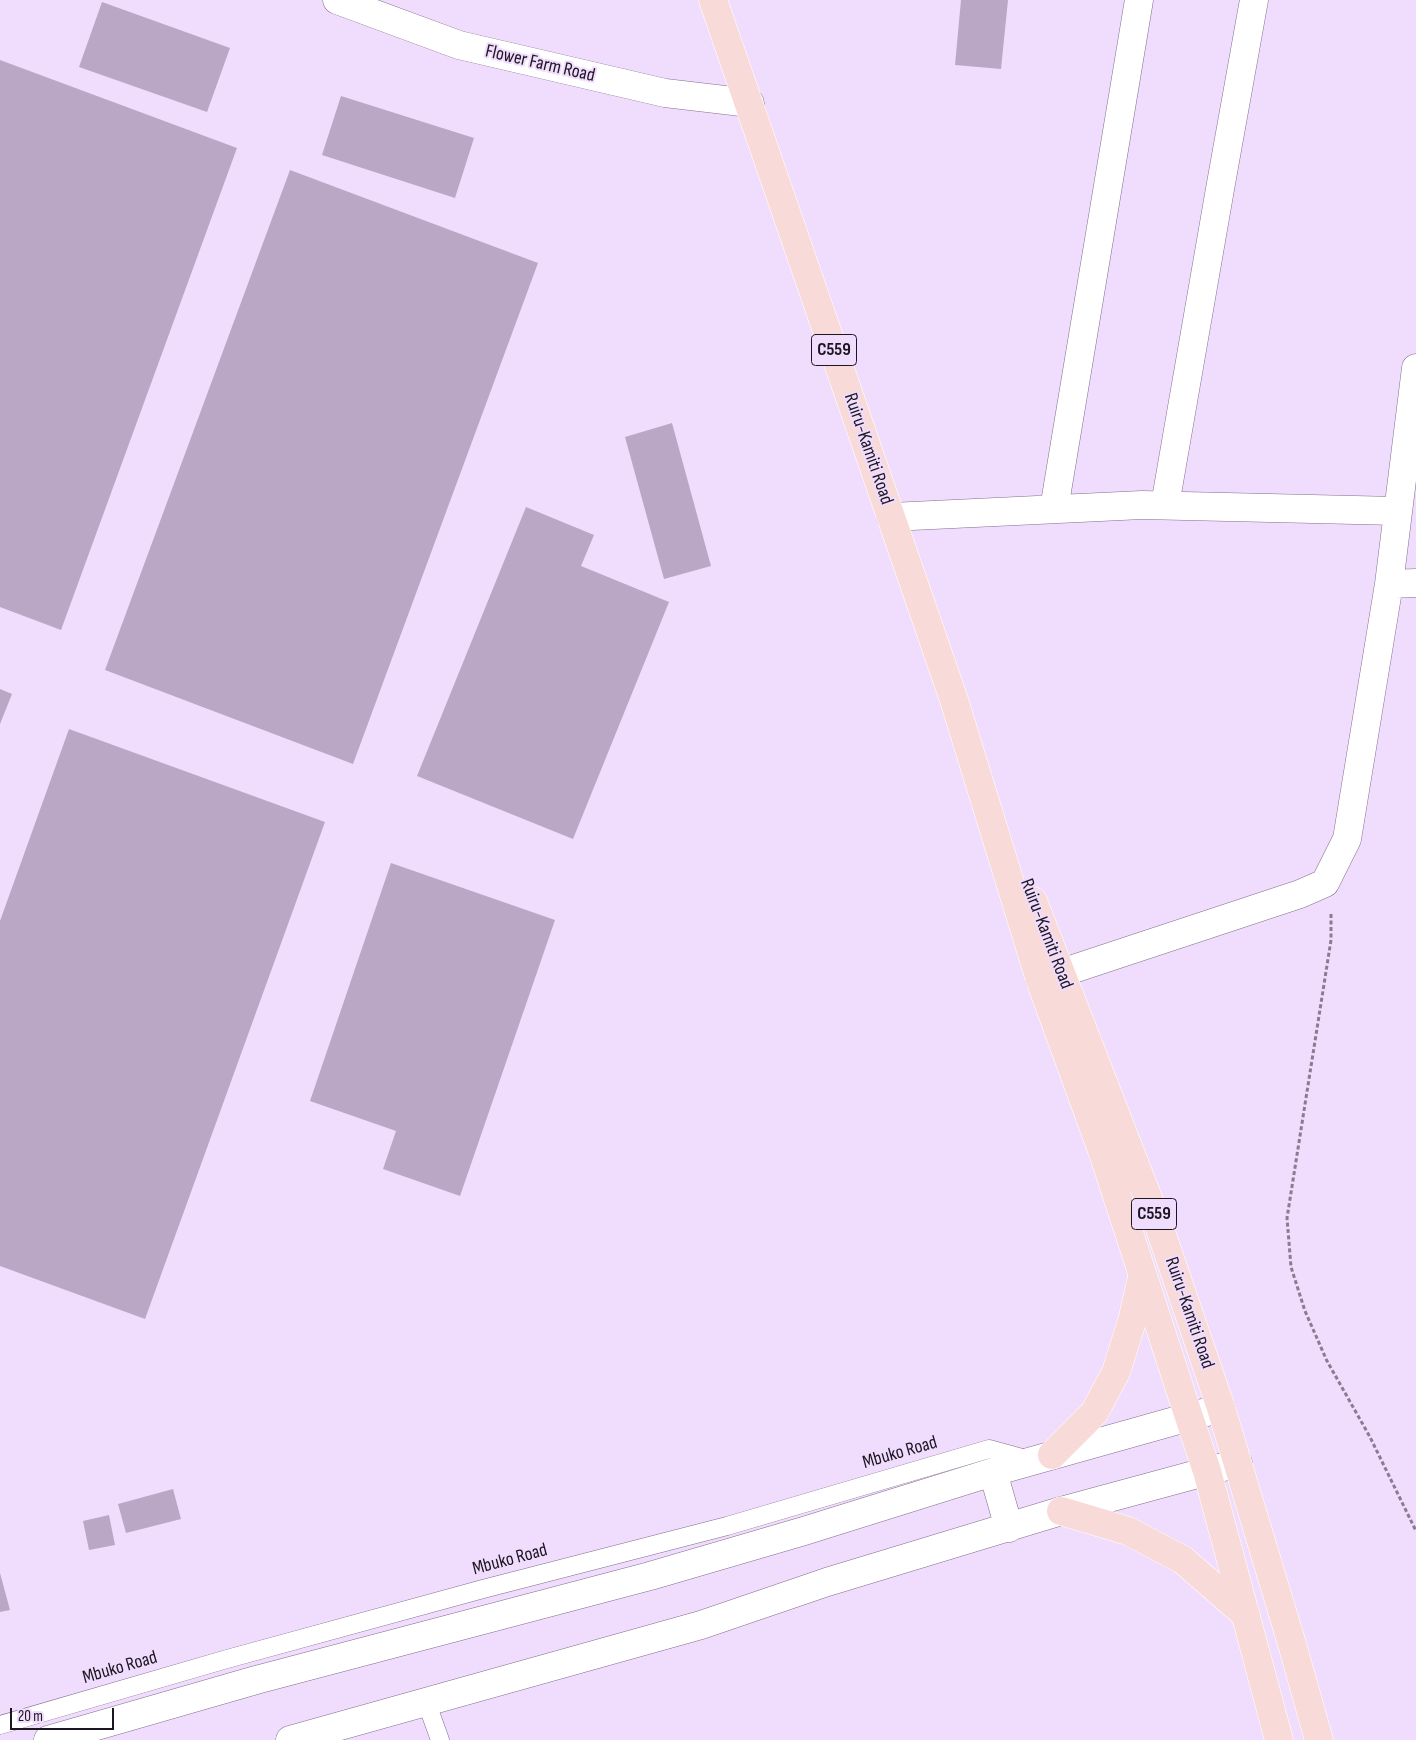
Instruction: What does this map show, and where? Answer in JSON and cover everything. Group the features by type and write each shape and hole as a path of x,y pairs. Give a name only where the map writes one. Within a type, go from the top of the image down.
{"main road":[{"name":"Ruiru-Kamiti Road","path":"713,0 1051,977 1104,1156 1190,1417 1279,1740"},
{"name":"Ruiru-Kamiti Road","path":"1051,977 1160,1229 1221,1408 1292,1644 1318,1740"},
{"path":"1042,1458 1094,1413 1116,1372 1132,1321 1142,1276"},
{"path":"1061,1512 1128,1531 1183,1560 1246,1615"}],"street":[{"name":"Flower Farm Road","path":"337,0 460,45 665,93 750,103"},
{"path":"1054,508 1139,0"},
{"path":"1164,505 1254,0"},
{"path":"1051,977 1300,894 1325,883 1347,838 1389,584 1416,368"},
{"path":"891,517 1054,508 1164,505 1397,511"},
{"path":"1389,584 1416,583"},
{"path":"48,1740 256,1680 650,1576 804,1531 993,1472 1221,1408"},
{"path":"290,1740 701,1625 827,1582 1061,1512 1238,1463"},
{"path":"993,1472 1010,1528"}],"lane":[{"name":"Mbuko Road","path":"0,1725 227,1659 483,1588 727,1526 990,1448 1042,1458"},
{"path":"426,1701 440,1740"}],"path":[{"path":"1325,883 1330,896 1332,912 1330,940 1287,1218 1291,1267 1305,1311 1327,1361 1370,1437 1416,1531"}],"building":[{"path":"961,0 1008,0 1001,69 955,65"},
{"path":"102,2 230,48 207,112 79,67"},
{"path":"0,60 237,148 61,630 0,607"},
{"path":"341,96 474,138 455,198 322,155"},
{"path":"290,170 538,263 353,764 105,670"},
{"path":"672,423 711,566 664,579 625,437"},
{"path":"526,507 594,535 581,566 669,602 573,839 417,776"},
{"path":"0,689 12,694 0,724"},
{"path":"69,729 325,822 145,1319 0,1266 0,921"},
{"path":"391,863 555,920 460,1196 383,1169 396,1131 310,1101"},
{"path":"173,1489 181,1519 126,1533 118,1504"},
{"path":"109,1515 115,1545 89,1550 83,1521"},
{"path":"0,1573 10,1610 0,1612"}]}
